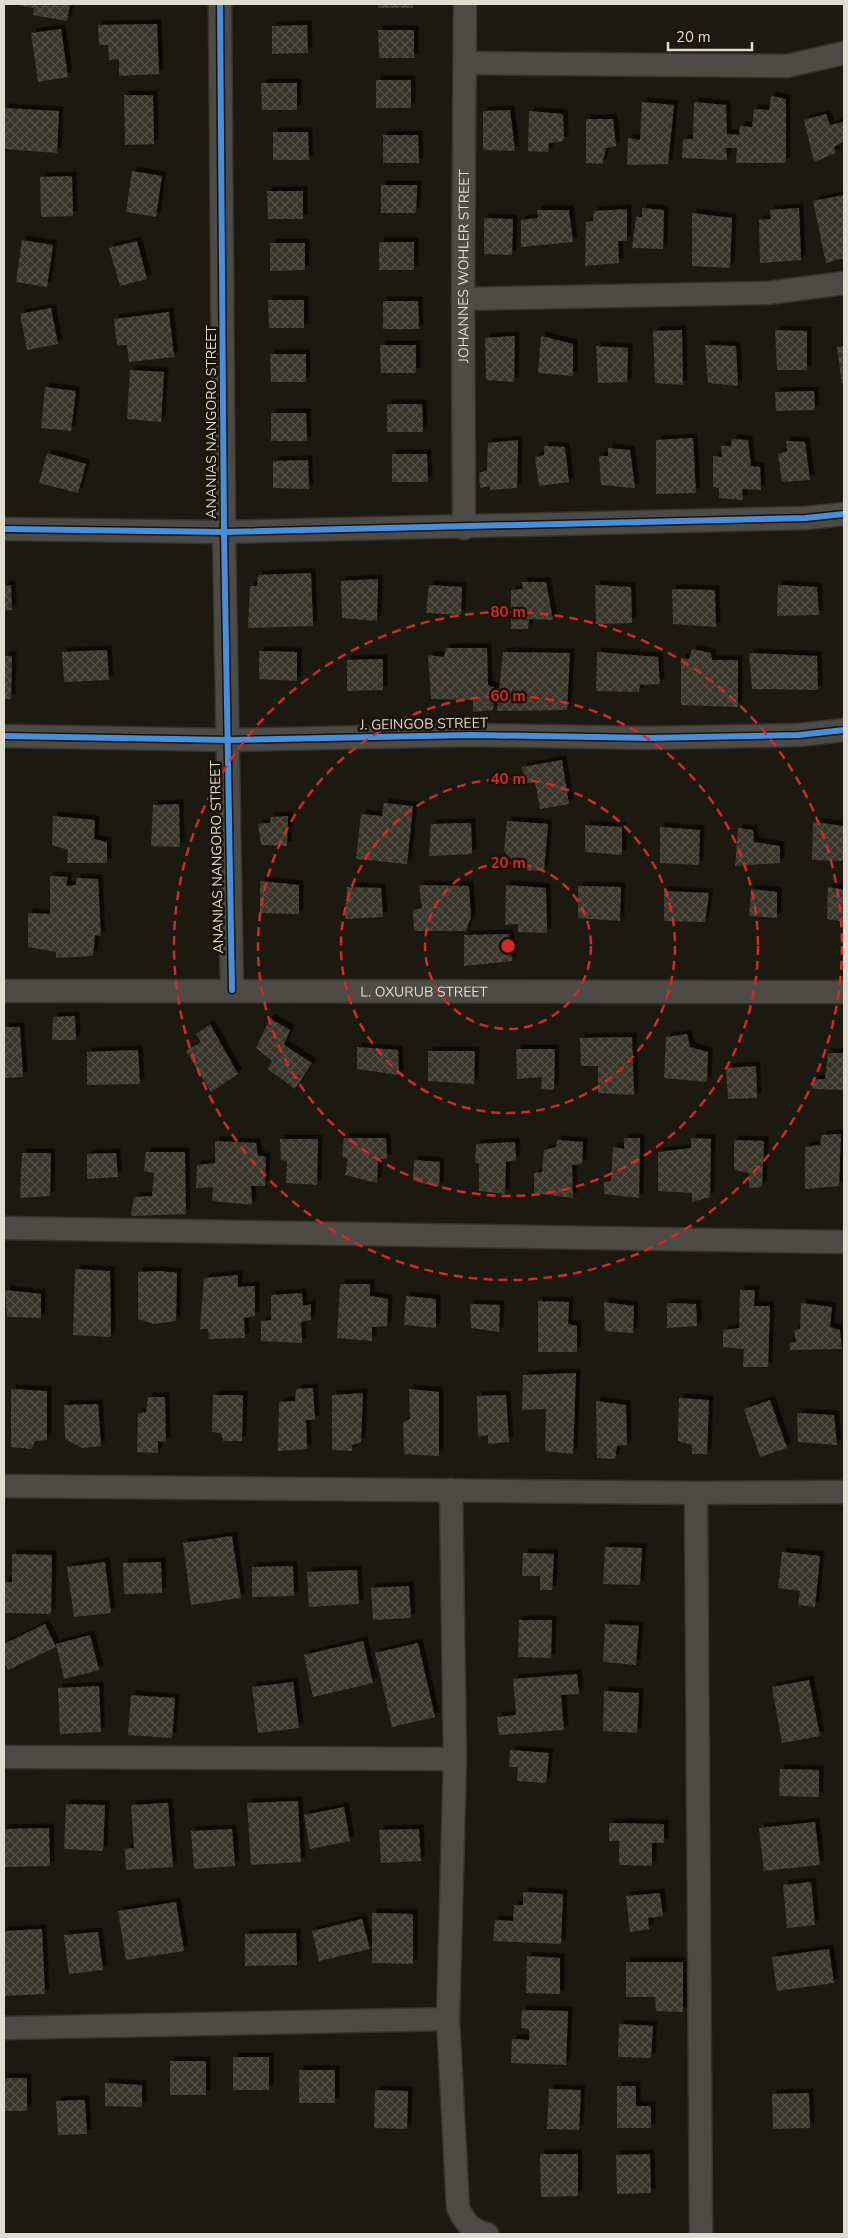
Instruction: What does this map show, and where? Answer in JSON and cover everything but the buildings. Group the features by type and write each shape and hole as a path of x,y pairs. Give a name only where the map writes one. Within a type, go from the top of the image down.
{"street":[{"name":"ANANIAS NANGORO STREET","path":"220,4 224,532 232,990"},
{"name":"JOHANNES WOHLER STREET","path":"464,528 465,4"},
{"path":"465,63 787,66 844,53"},
{"path":"463,299 768,293 844,283"},
{"path":"4,529 224,532 464,528 806,518 844,514"},
{"name":"J. GEINGOB STREET","path":"4,736 228,740 472,736 649,738 800,735 844,730"},
{"name":"L. OXURUB STREET","path":"4,990 844,992"},
{"path":"4,1228 844,1242"},
{"path":"4,1486 696,1493 844,1492"},
{"path":"451,1490 455,1759 448,2019 458,2208 464,2221 476,2232 487,2234"},
{"path":"696,1493 701,2234"},
{"path":"4,1757 455,1759"},
{"path":"4,2028 448,2019"}],"cycle path":[{"path":"220,4 224,532 232,990"},
{"path":"4,529 224,532 806,518 844,514"},
{"path":"4,736 228,740 472,735 649,738 799,735 844,730"}]}
